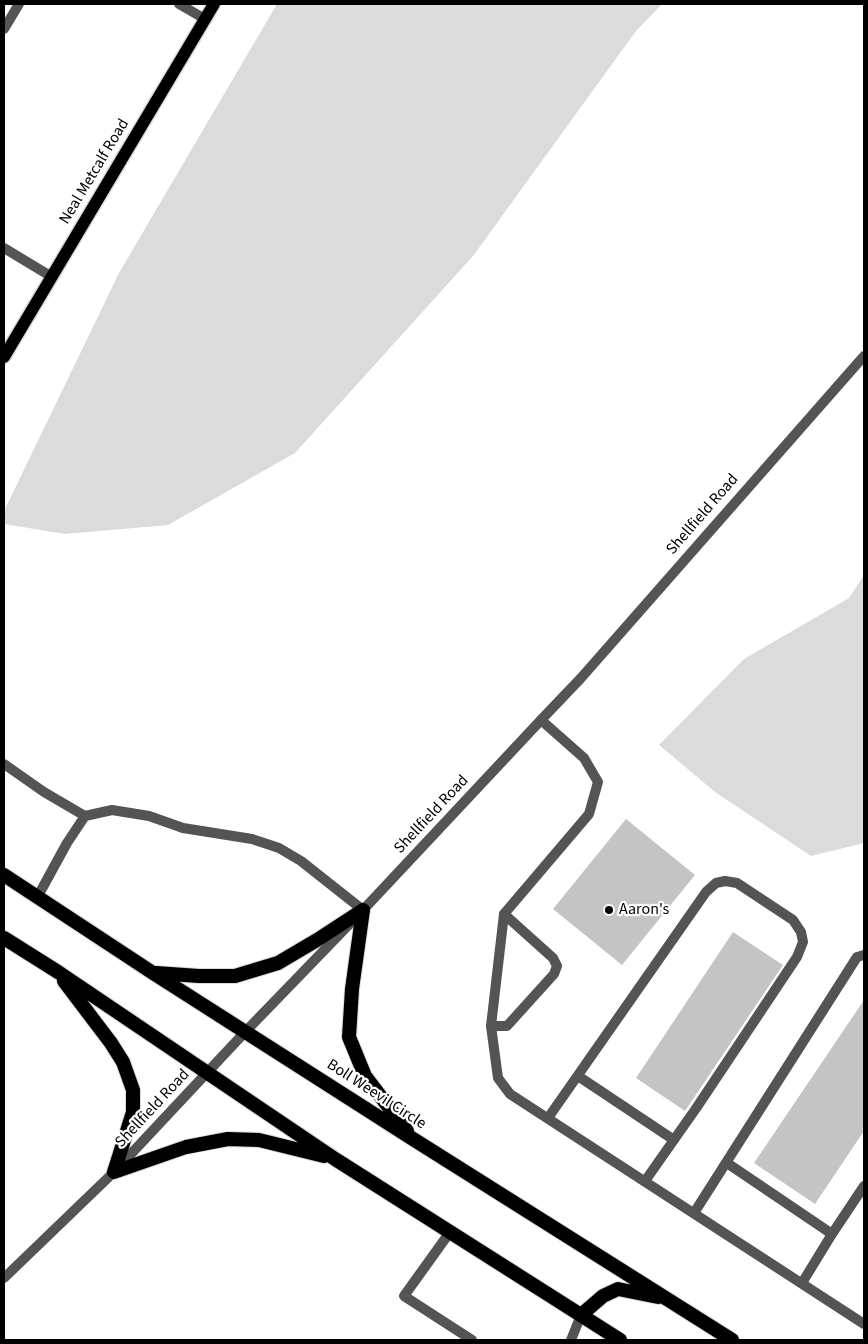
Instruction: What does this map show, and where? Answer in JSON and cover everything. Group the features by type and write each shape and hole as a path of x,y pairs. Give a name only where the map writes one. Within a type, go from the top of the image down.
{"highway":[{"name":"Boll Weevil Circle","path":"4,875 413,1139 732,1340"},
{"path":"153,972 199,976 235,976 278,963 363,910"},
{"path":"363,910 352,989 349,1037 365,1076 413,1139"},
{"path":"4,938 58,972 335,1158 620,1340"},
{"path":"58,972 111,1043 123,1062 133,1090 133,1112 114,1172"},
{"path":"114,1172 186,1147 228,1139 259,1140 335,1158"},
{"path":"581,1315 603,1296 618,1289 666,1298"}],"main road":[{"name":"Neal Metcalf Road","path":"4,357 214,4"}],"street":[{"path":"4,29 19,4"},
{"path":"179,4 205,19"},
{"path":"4,248 52,277"},
{"name":"Shellfield Road","path":"4,1278 82,1205 114,1172 581,678 864,356"},
{"path":"541,720 584,758 598,782 589,814 504,914 492,1026 498,1078 510,1094 864,1324"},
{"path":"4,764 44,792 85,816 112,810 149,816 183,828 252,839 279,848 301,861 363,910"},
{"path":"38,896 67,843 85,816"},
{"path":"548,1118 706,892 716,883 725,881 737,884 753,894 793,920 801,932 803,942 797,957 645,1181"},
{"path":"492,1026 507,1026 554,974 557,966 553,958 504,914"},
{"path":"694,1213 857,956 864,955"},
{"path":"578,1076 674,1140"},
{"path":"727,1163 832,1234"},
{"path":"802,1283 864,1186"},
{"path":"450,1232 404,1296 472,1340"},
{"path":"571,1340 581,1315"}],"shaded area":[{"path":"277,4 662,4 636,31 473,256 295,453 168,525 65,534 4,524 4,511 119,273"},
{"path":"864,575 864,843 811,856 715,792 659,745 744,659 849,598"}],"building":[{"path":"626,819 695,875 622,965 553,909"},
{"path":"733,932 783,965 685,1111 636,1078"},
{"path":"864,1000 864,1131 815,1204 754,1163"}],"place":[{"name":"Aaron's","path":"609,910"}]}
